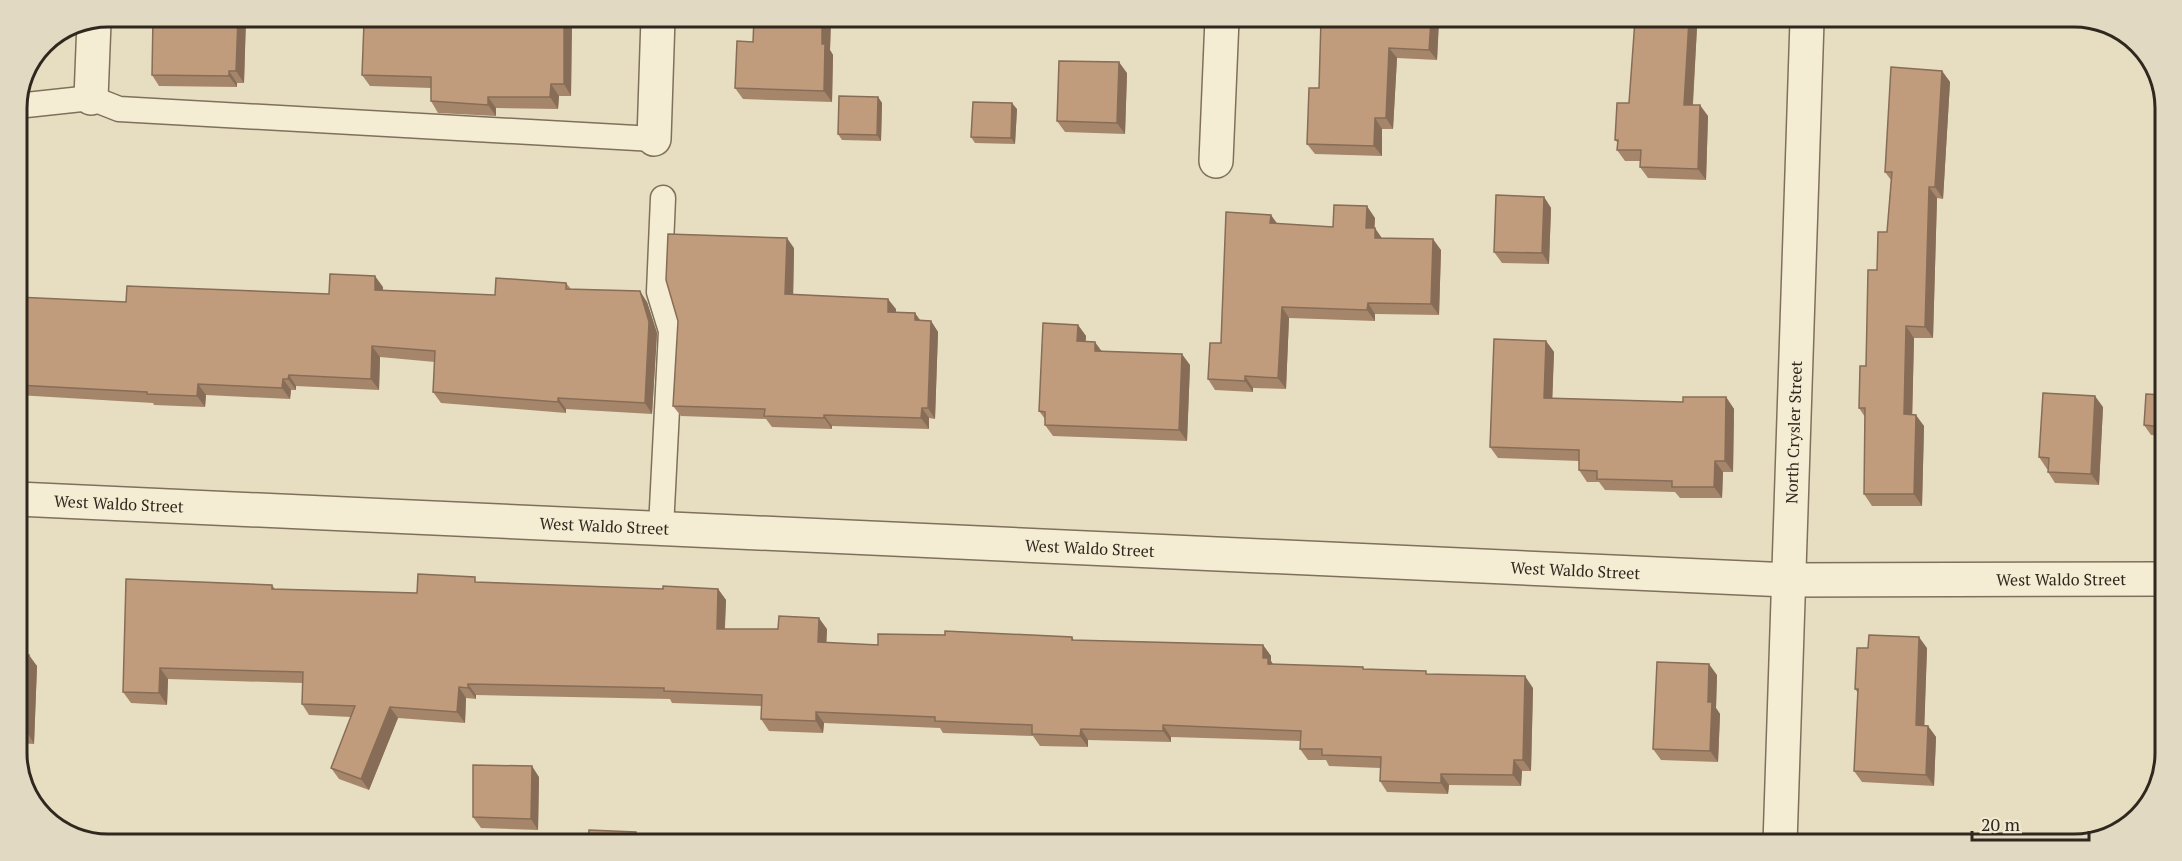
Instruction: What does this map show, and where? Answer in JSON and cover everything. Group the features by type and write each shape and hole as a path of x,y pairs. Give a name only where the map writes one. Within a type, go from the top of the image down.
{"street":[{"path":"654,139 658,27"},
{"path":"1216,161 1222,27"},
{"name":"North Crysler Street","path":"1780,834 1807,27"},
{"path":"91,98 94,29"},
{"name":"West Waldo Street","path":"27,499 1788,580 2155,579"}],"lane":[{"path":"27,105 91,98 119,109 654,139"},
{"path":"661,528 671,331 659,292 663,198"}],"building":[{"path":"153,27 238,27 236,71 229,71 229,76 152,75"},
{"path":"364,27 564,27 564,84 551,84 550,97 488,97 488,105 431,101 431,77 362,75"},
{"path":"754,27 822,27 822,44 825,44 824,91 735,88 737,41 753,42"},
{"path":"1321,27 1431,27 1429,50 1389,48 1386,118 1375,118 1374,146 1307,144 1309,88 1319,88"},
{"path":"1634,27 1689,27 1684,105 1700,105 1698,169 1640,167 1641,150 1617,150 1618,140 1615,140 1617,103 1629,103"},
{"path":"1059,61 1119,62 1117,123 1057,121"},
{"path":"1891,67 1942,71 1935,187 1929,187 1925,327 1906,326 1904,414 1916,415 1914,494 1864,494 1865,408 1859,408 1860,366 1866,366 1868,270 1877,270 1878,232 1887,232 1892,172 1885,172"},
{"path":"839,96 878,97 877,135 838,134"},
{"path":"973,102 1012,103 1011,138 971,137"},
{"path":"1496,195 1544,197 1542,253 1494,252"},
{"path":"1334,205 1367,206 1366,228 1375,228 1375,238 1433,239 1431,304 1368,303 1367,310 1282,307 1278,378 1245,376 1245,381 1208,379 1210,343 1221,343 1226,212 1271,215 1270,223 1333,227"},
{"path":"668,234 787,238 785,294 888,299 888,312 915,313 915,320 931,321 928,408 922,408 921,418 824,415 824,418 764,416 765,409 673,406 678,321 666,280"},
{"path":"330,274 375,276 375,290 495,295 496,278 566,283 566,289 640,291 649,322 645,403 558,398 558,402 433,392 435,351 372,346 371,379 289,375 288,379 283,379 282,388 198,384 197,396 27,386 27,297 126,302 127,286 329,294"},
{"path":"1043,323 1078,325 1077,341 1095,342 1095,351 1182,354 1179,430 1045,425 1045,412 1039,411"},
{"path":"1494,339 1546,341 1544,398 1683,402 1683,397 1726,397 1725,461 1715,461 1714,487 1672,487 1672,481 1597,479 1597,471 1579,470 1579,450 1490,447"},
{"path":"2043,393 2095,396 2091,474 2048,472 2049,458 2039,457"},
{"path":"2146,394 2155,395 2155,426 2144,425"},
{"path":"418,574 475,577 475,582 718,589 717,629 778,629 779,616 819,618 818,642 878,645 878,634 945,635 945,631 1072,637 1072,640 1263,645 1263,658 1268,658 1268,664 1363,667 1363,669 1426,671 1426,674 1525,676 1523,760 1514,760 1513,775 1441,774 1441,783 1380,781 1381,757 1322,755 1322,749 1300,749 1301,731 1163,725 1163,731 1081,729 1080,736 1032,734 1032,725 935,721 935,717 816,712 816,721 761,719 762,695 664,691 664,688 468,684 468,688 459,687 457,712 390,707 361,779 331,768 355,706 302,704 303,672 160,668 159,693 123,692 126,579 272,585 272,589 417,593"},
{"path":"1869,635 1919,637 1916,725 1928,726 1926,775 1854,771 1858,689 1855,689 1857,648 1868,648"},
{"path":"27,655 29,655 27,732"},
{"path":"1657,662 1709,664 1708,702 1712,702 1710,751 1653,749"},
{"path":"473,765 532,766 531,819 473,817"},
{"path":"589,830 636,832 636,834 589,834"}]}
